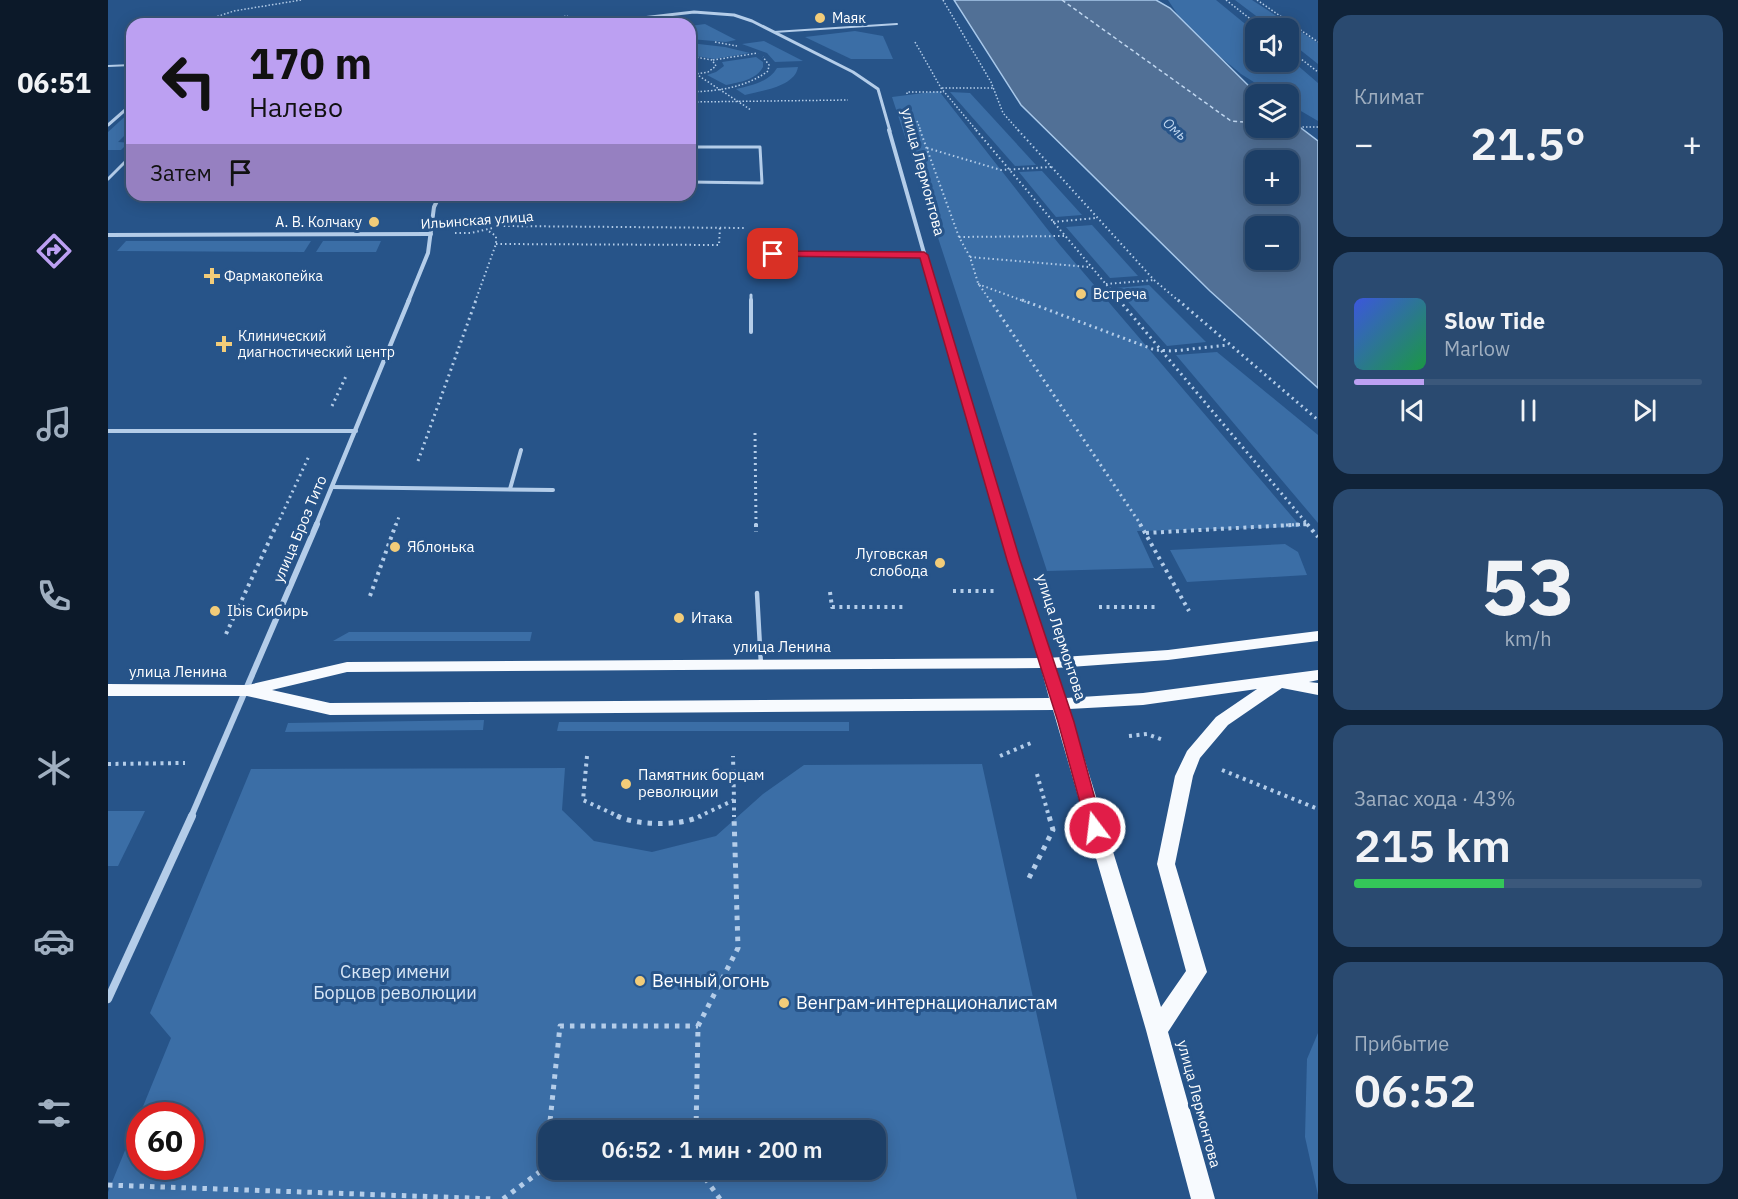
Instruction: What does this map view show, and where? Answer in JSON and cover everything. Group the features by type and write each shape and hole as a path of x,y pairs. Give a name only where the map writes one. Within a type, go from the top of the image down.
{"main road":[{"name":"улица Ленина","path":"247,690 346,667 1047,663 1168,655 1318,636"},
{"name":"улица Лермонтова","path":"1047,663 1101,850 1157,1030 1203,1199"},
{"name":"улица Ленина","path":"108,690 247,690 330,709 1060,704 1143,699 1318,675"},
{"path":"1157,1030 1197,972 1167,864 1184,776 1193,755 1222,721 1279,682 1318,689"}],"street":[{"path":"636,18 666,14 717,13 752,21 774,32"},
{"name":"улица Лермонтова","path":"774,32 853,72 878,89 1009,544 1047,663"},
{"path":"108,66 126,65"},
{"path":"108,125 126,109"},
{"name":"улица Броз Тито","path":"108,999 217,762 356,431 428,253 434,207 437,201"},
{"name":"Ильинская улица","path":"108,235 431,234"}],"lane":[{"path":"774,32 897,24"},
{"path":"696,147 760,147 762,183 696,183"},
{"path":"108,179 126,161"},
{"path":"750,266 750,254 924,255"},
{"path":"751,295 751,332"},
{"path":"108,431 356,431"},
{"path":"510,489 521,450"},
{"path":"332,487 554,490"},
{"path":"757,593 761,666"}],"path":[{"path":"212,18 234,11 301,0"},
{"path":"943,0 994,88 1003,113 1096,218 1154,280 1318,420"},
{"path":"1226,0 1250,18"},
{"path":"1257,0 1318,42"},
{"path":"711,41 738,46"},
{"path":"696,92 720,90 751,82 762,76 768,70 769,64 758,53 752,51"},
{"path":"696,57 712,60 758,53"},
{"path":"1299,57 1318,72"},
{"path":"696,74 714,69 717,66 712,60"},
{"path":"696,74 751,110"},
{"path":"909,100 906,92 994,88"},
{"path":"943,90 1318,537"},
{"path":"696,102 783,99 851,100"},
{"path":"916,119 978,283 1146,532 1189,611"},
{"path":"1299,127 1318,127"},
{"path":"926,148 1009,170 1051,167"},
{"path":"1053,222 1096,218"},
{"name":"Ильинская улица","path":"431,234 471,233 501,226 743,228"},
{"path":"496,244 719,245 720,227"},
{"path":"370,596 496,244 496,236 486,230"},
{"path":"959,237 1064,236"},
{"path":"970,257 1090,267"},
{"path":"1105,284 1154,280"},
{"path":"978,283 1164,352 1229,345"},
{"path":"755,434 756,532"},
{"path":"1146,532 1309,524"},
{"path":"953,591 1000,591"},
{"path":"830,592 832,607 904,607"},
{"path":"1099,607 1156,607"},
{"path":"1129,736 1147,734 1162,740"},
{"path":"999,756 1031,743"},
{"path":"587,756 583,800 630,822 689,822 734,800"},
{"path":"696,1120 698,1026 738,948 733,756"},
{"path":"108,764 187,763"},
{"path":"1222,770 1318,809"},
{"path":"1029,878 1053,830 1037,774"},
{"path":"550,1120 560,1026 698,1026"},
{"path":"502,1199 538,1172"},
{"path":"706,1180 720,1199"},
{"path":"108,1185 496,1199"}],"green space":[{"path":"1168,0 1216,0 1245,24 1245,72 1299,72 1299,67 1318,83 1318,121 1299,110 1299,84 1257,84 1241,74 1188,30"},
{"path":"1235,0 1252,0 1280,18 1259,18"},
{"path":"705,24 736,40 726,42 696,40 696,25"},
{"path":"855,31 883,36 893,59 851,59 805,37"},
{"path":"1299,31 1318,43 1318,64 1299,49"},
{"path":"764,41 803,61 775,62 767,53 742,44"},
{"path":"696,44 750,53 714,59 696,56"},
{"path":"756,57 763,62 763,67 747,80 726,85 707,75 724,66 722,62"},
{"path":"798,67 791,79 768,90 745,95 736,89 764,80 777,68"},
{"path":"939,91 1059,244 1301,527 1137,531 1154,568 1047,571 892,97"},
{"path":"950,92 970,93 1036,165 1015,166"},
{"path":"126,116 126,134 118,142 126,143 126,146 121,150 108,150 108,132"},
{"path":"1042,171 1082,215 1056,217 1019,172"},
{"path":"1092,225 1138,276 1110,278 1066,227"},
{"path":"126,241 311,241 304,252 117,251"},
{"path":"323,241 381,241 376,252 316,252"},
{"path":"1149,285 1206,342 1167,346 1116,288"},
{"path":"1217,352 1318,435 1318,523 1176,355"},
{"path":"1285,544 1298,552 1307,575 1187,582 1170,550"},
{"path":"349,632 532,632 530,641 333,641"},
{"path":"484,720 483,730 285,732 288,723"},
{"path":"559,722 849,722 849,731 557,731"},
{"name":"Сквер имени Борцов революции","path":"982,764 1077,1199 108,1199 108,1192 126,1148 126,1180 204,1180 204,1102 145,1102 171,1038 150,1013 251,769 565,768 562,810 594,841 652,852 716,836 763,794 804,765"},
{"path":"108,811 145,811 118,866 108,866"},
{"path":"1318,1033 1318,1195 1305,1137 1307,1059"}],"water":[{"name":"Омь","path":"954,0 1156,0 1170,8 1247,84 1245,84 1245,138 1299,138 1299,127 1318,141 1318,388 1210,291 1021,105"}],"ferry route":[{"path":"1062,0 1231,121 1245,122"}],"place":[{"name":"Маяк","path":"820,18"},
{"name":"А. В. Колчаку","path":"374,222"},
{"name":"Фармакопейка","path":"212,276"},
{"name":"Встреча","path":"1081,294"},
{"name":"Клинический диагностический центр","path":"224,344"},
{"name":"Яблонька","path":"395,547"},
{"name":"Луговская слобода","path":"940,563"},
{"name":"Ibis Сибирь","path":"215,611"},
{"name":"Итака","path":"679,618"},
{"name":"Памятник борцам революции","path":"626,784"},
{"name":"Вечный огонь","path":"640,981"},
{"name":"Венграм-интернационалистам","path":"784,1003"}],"route":[{"path":"773,254 924,255 1023,591 1066,722 1095,828"}]}
